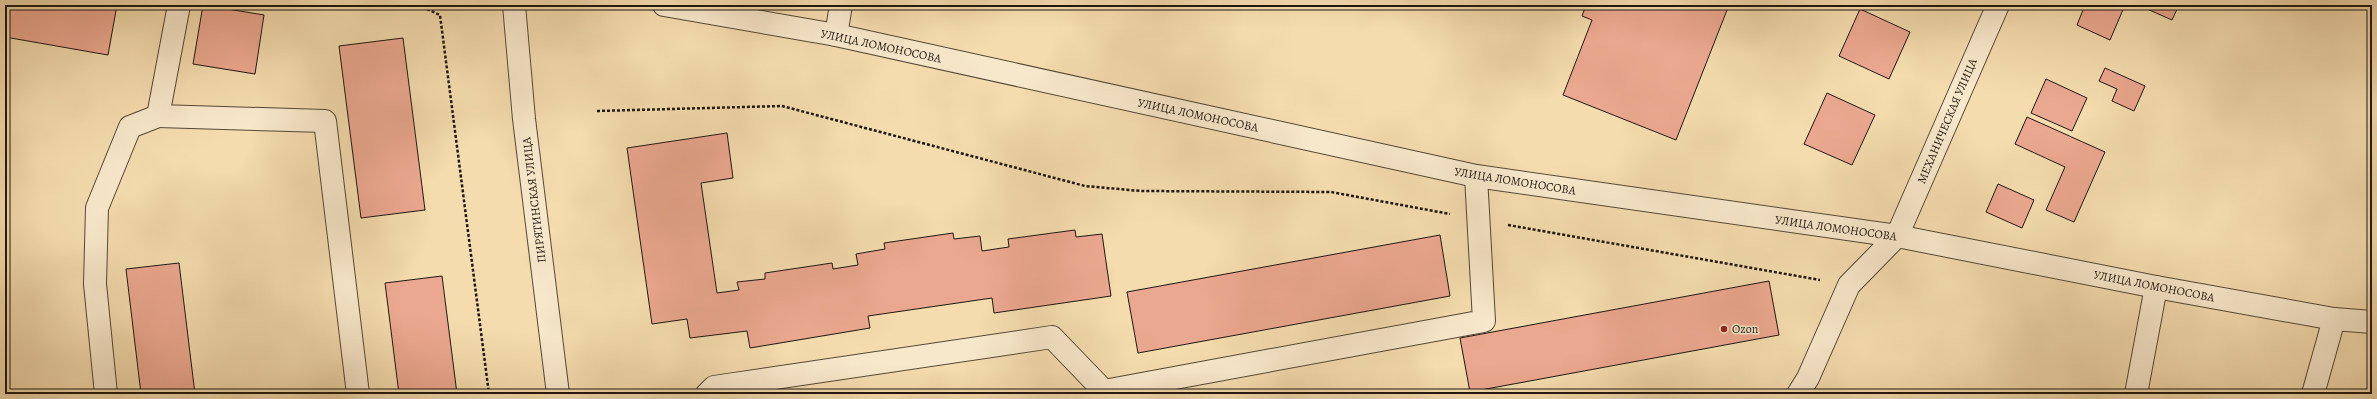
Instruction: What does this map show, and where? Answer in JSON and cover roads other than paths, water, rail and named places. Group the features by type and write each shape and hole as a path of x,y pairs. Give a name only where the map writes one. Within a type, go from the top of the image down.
{"street":[{"path":"158,116 179,5"},
{"name":"ПИРЯТИНСКАЯ УЛИЦА","path":"514,5 524,119 558,394"},
{"name":"УЛИЦА ЛОМОНОСОВА","path":"664,5 836,35 1476,176 1897,236 2156,287 2334,319 2372,322"},
{"path":"836,35 841,5"},
{"name":"МЕХАНИЧЕСКАЯ УЛИЦА","path":"1897,236 1998,5"},
{"path":"106,394 95,284 97,208 130,127 158,116 325,121 358,394"},
{"path":"707,394 714,387 1052,337 1105,393 1484,321 1476,176"},
{"path":"1798,394 1808,378 1848,285 1897,236"},
{"path":"2136,394 2156,287"},
{"path":"2313,394 2334,319"}],"place":[{"name":"Ozon","path":"1724,329"}]}
